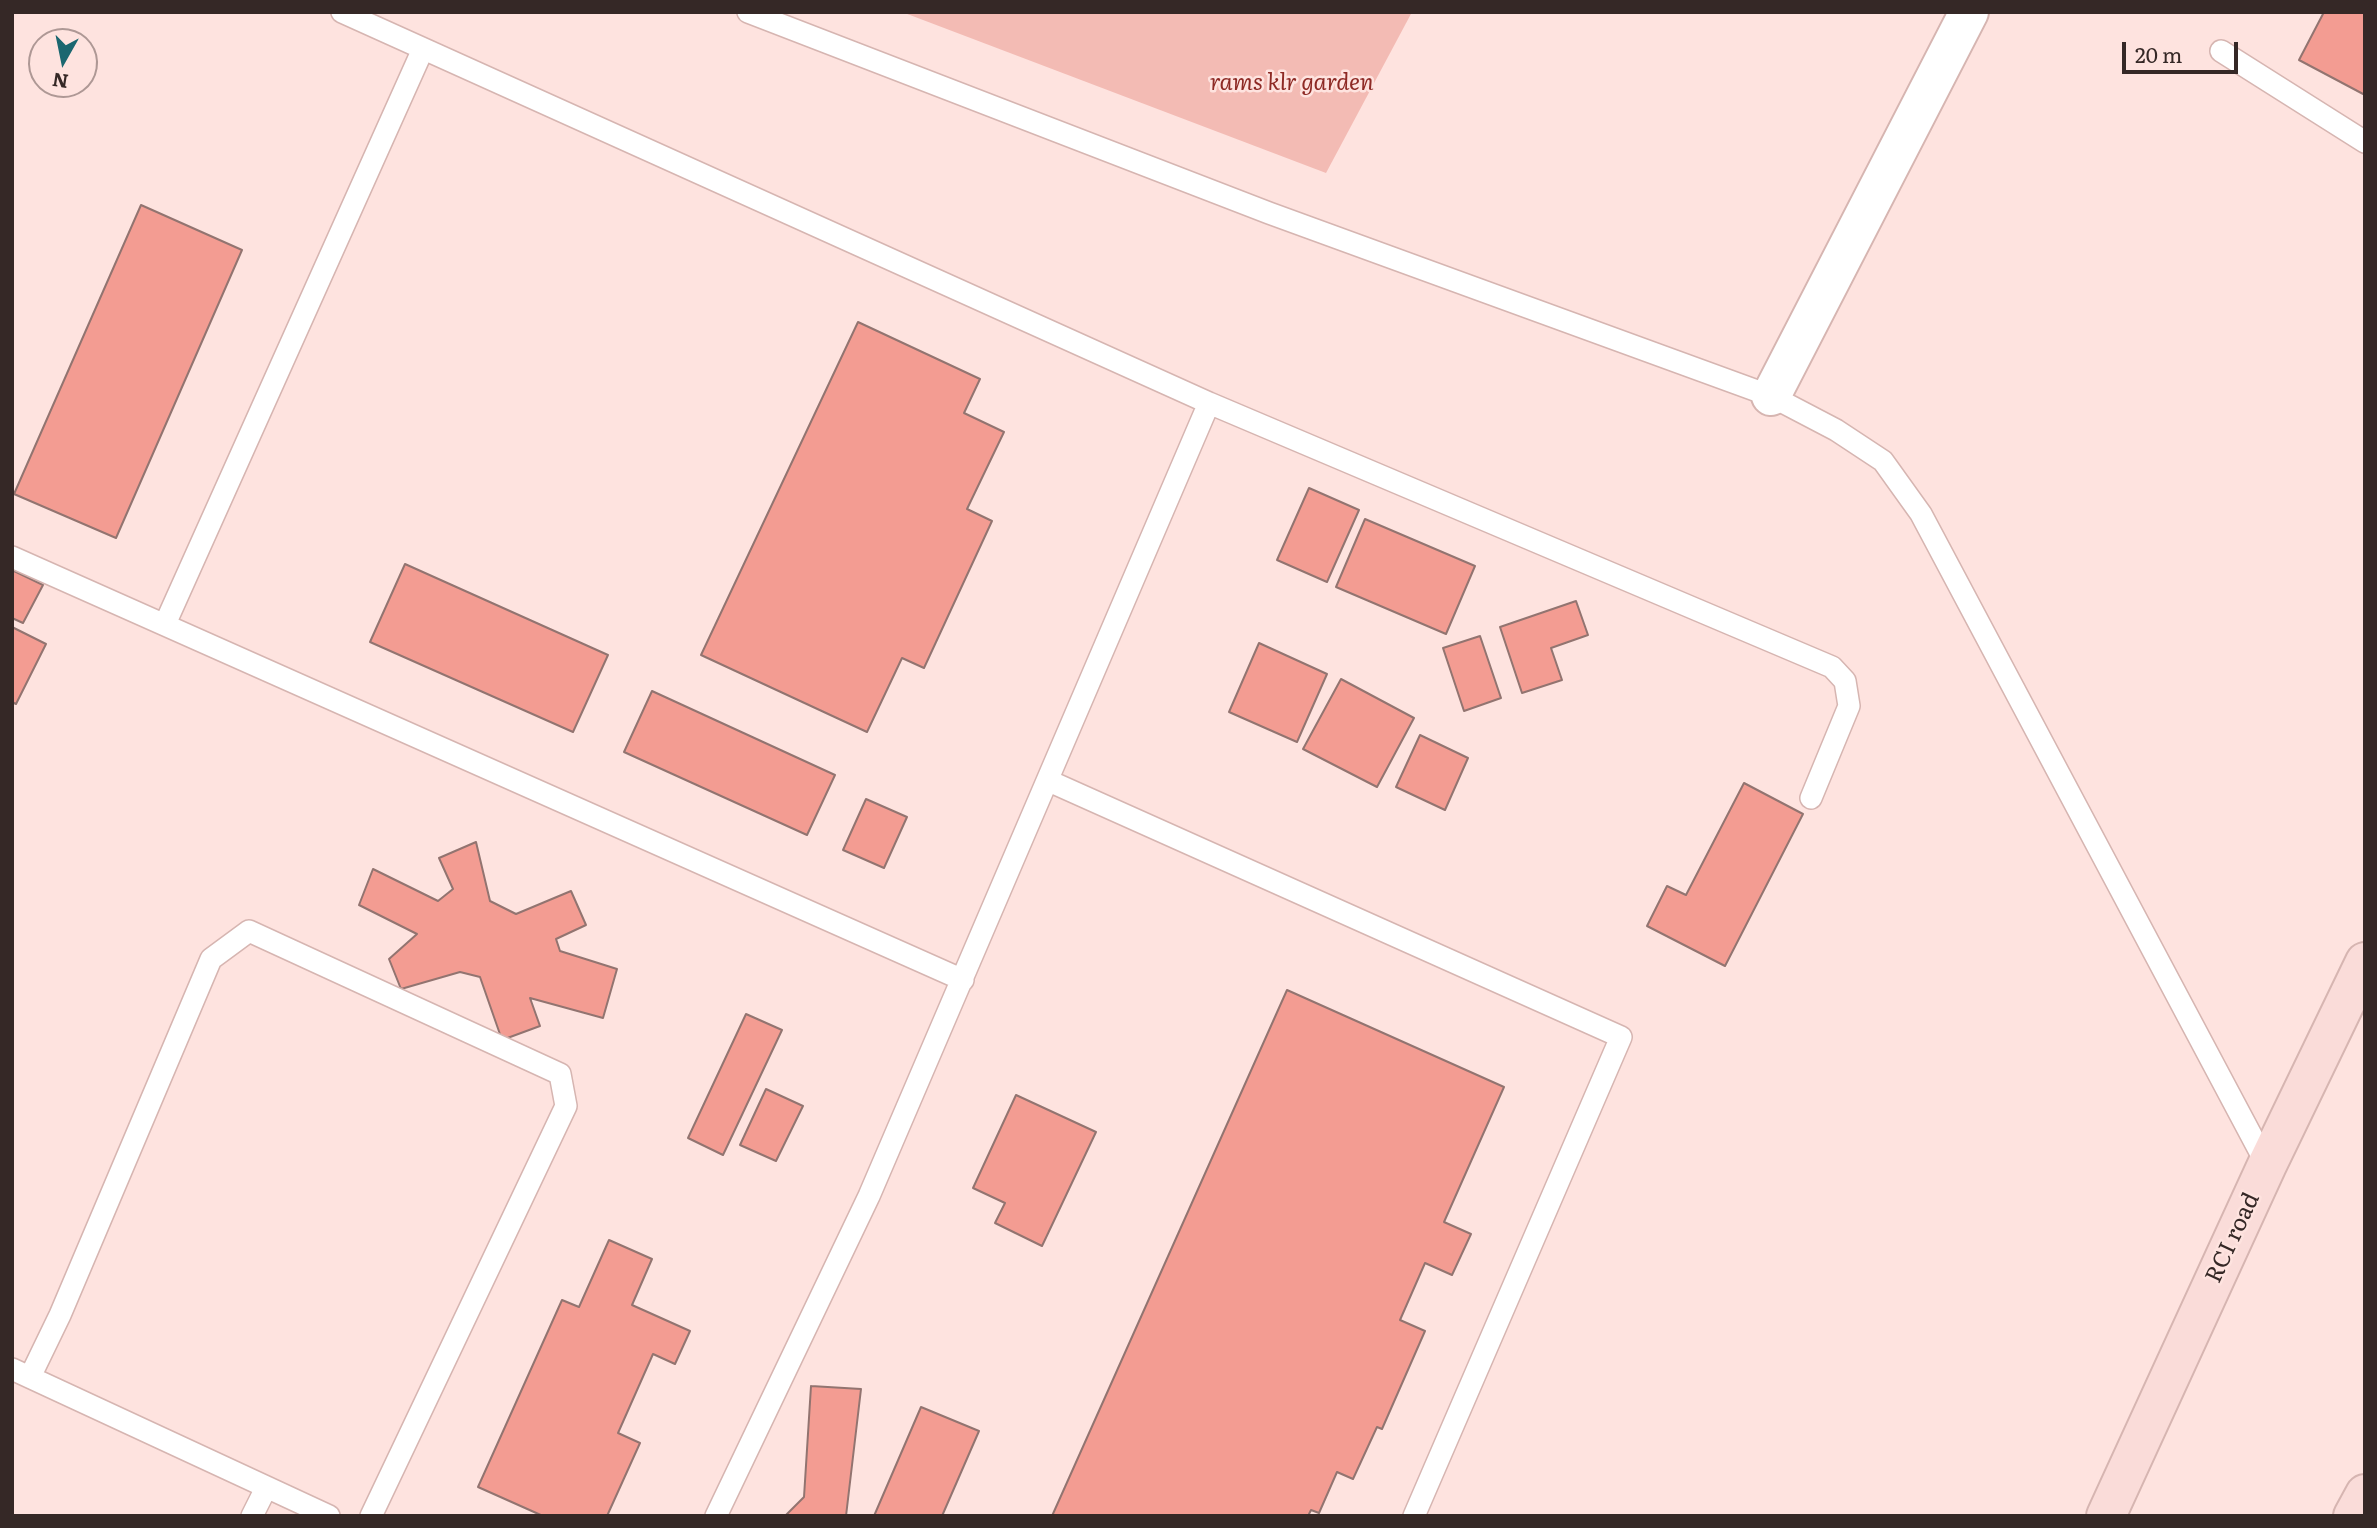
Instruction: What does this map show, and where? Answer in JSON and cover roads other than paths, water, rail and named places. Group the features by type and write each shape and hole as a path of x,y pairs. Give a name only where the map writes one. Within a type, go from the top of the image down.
{"main road":[{"name":"RCI road","path":"2106,1516 2267,1166 2365,962"},
{"path":"2353,1516 2365,1494"}],"street":[{"path":"1771,396 1969,12"}],"lane":[{"path":"342,12 1209,403 1832,667 1845,681 1849,706 1811,798"},
{"path":"748,12 1269,213 1771,396 1836,430 1883,461 1921,514 2267,1166"},
{"path":"165,624 423,49"},
{"path":"2221,51 2365,142"},
{"path":"716,1516 869,1196 1209,403"},
{"path":"12,557 963,980"},
{"path":"1049,781 1621,1037 1414,1516"},
{"path":"330,1516 21,1373 60,1315 211,959 249,931 561,1074 566,1106 371,1516"},
{"path":"253,1516 266,1488"}],"park label":[{"name":"rams klr garden","path":"1292,83"}]}
